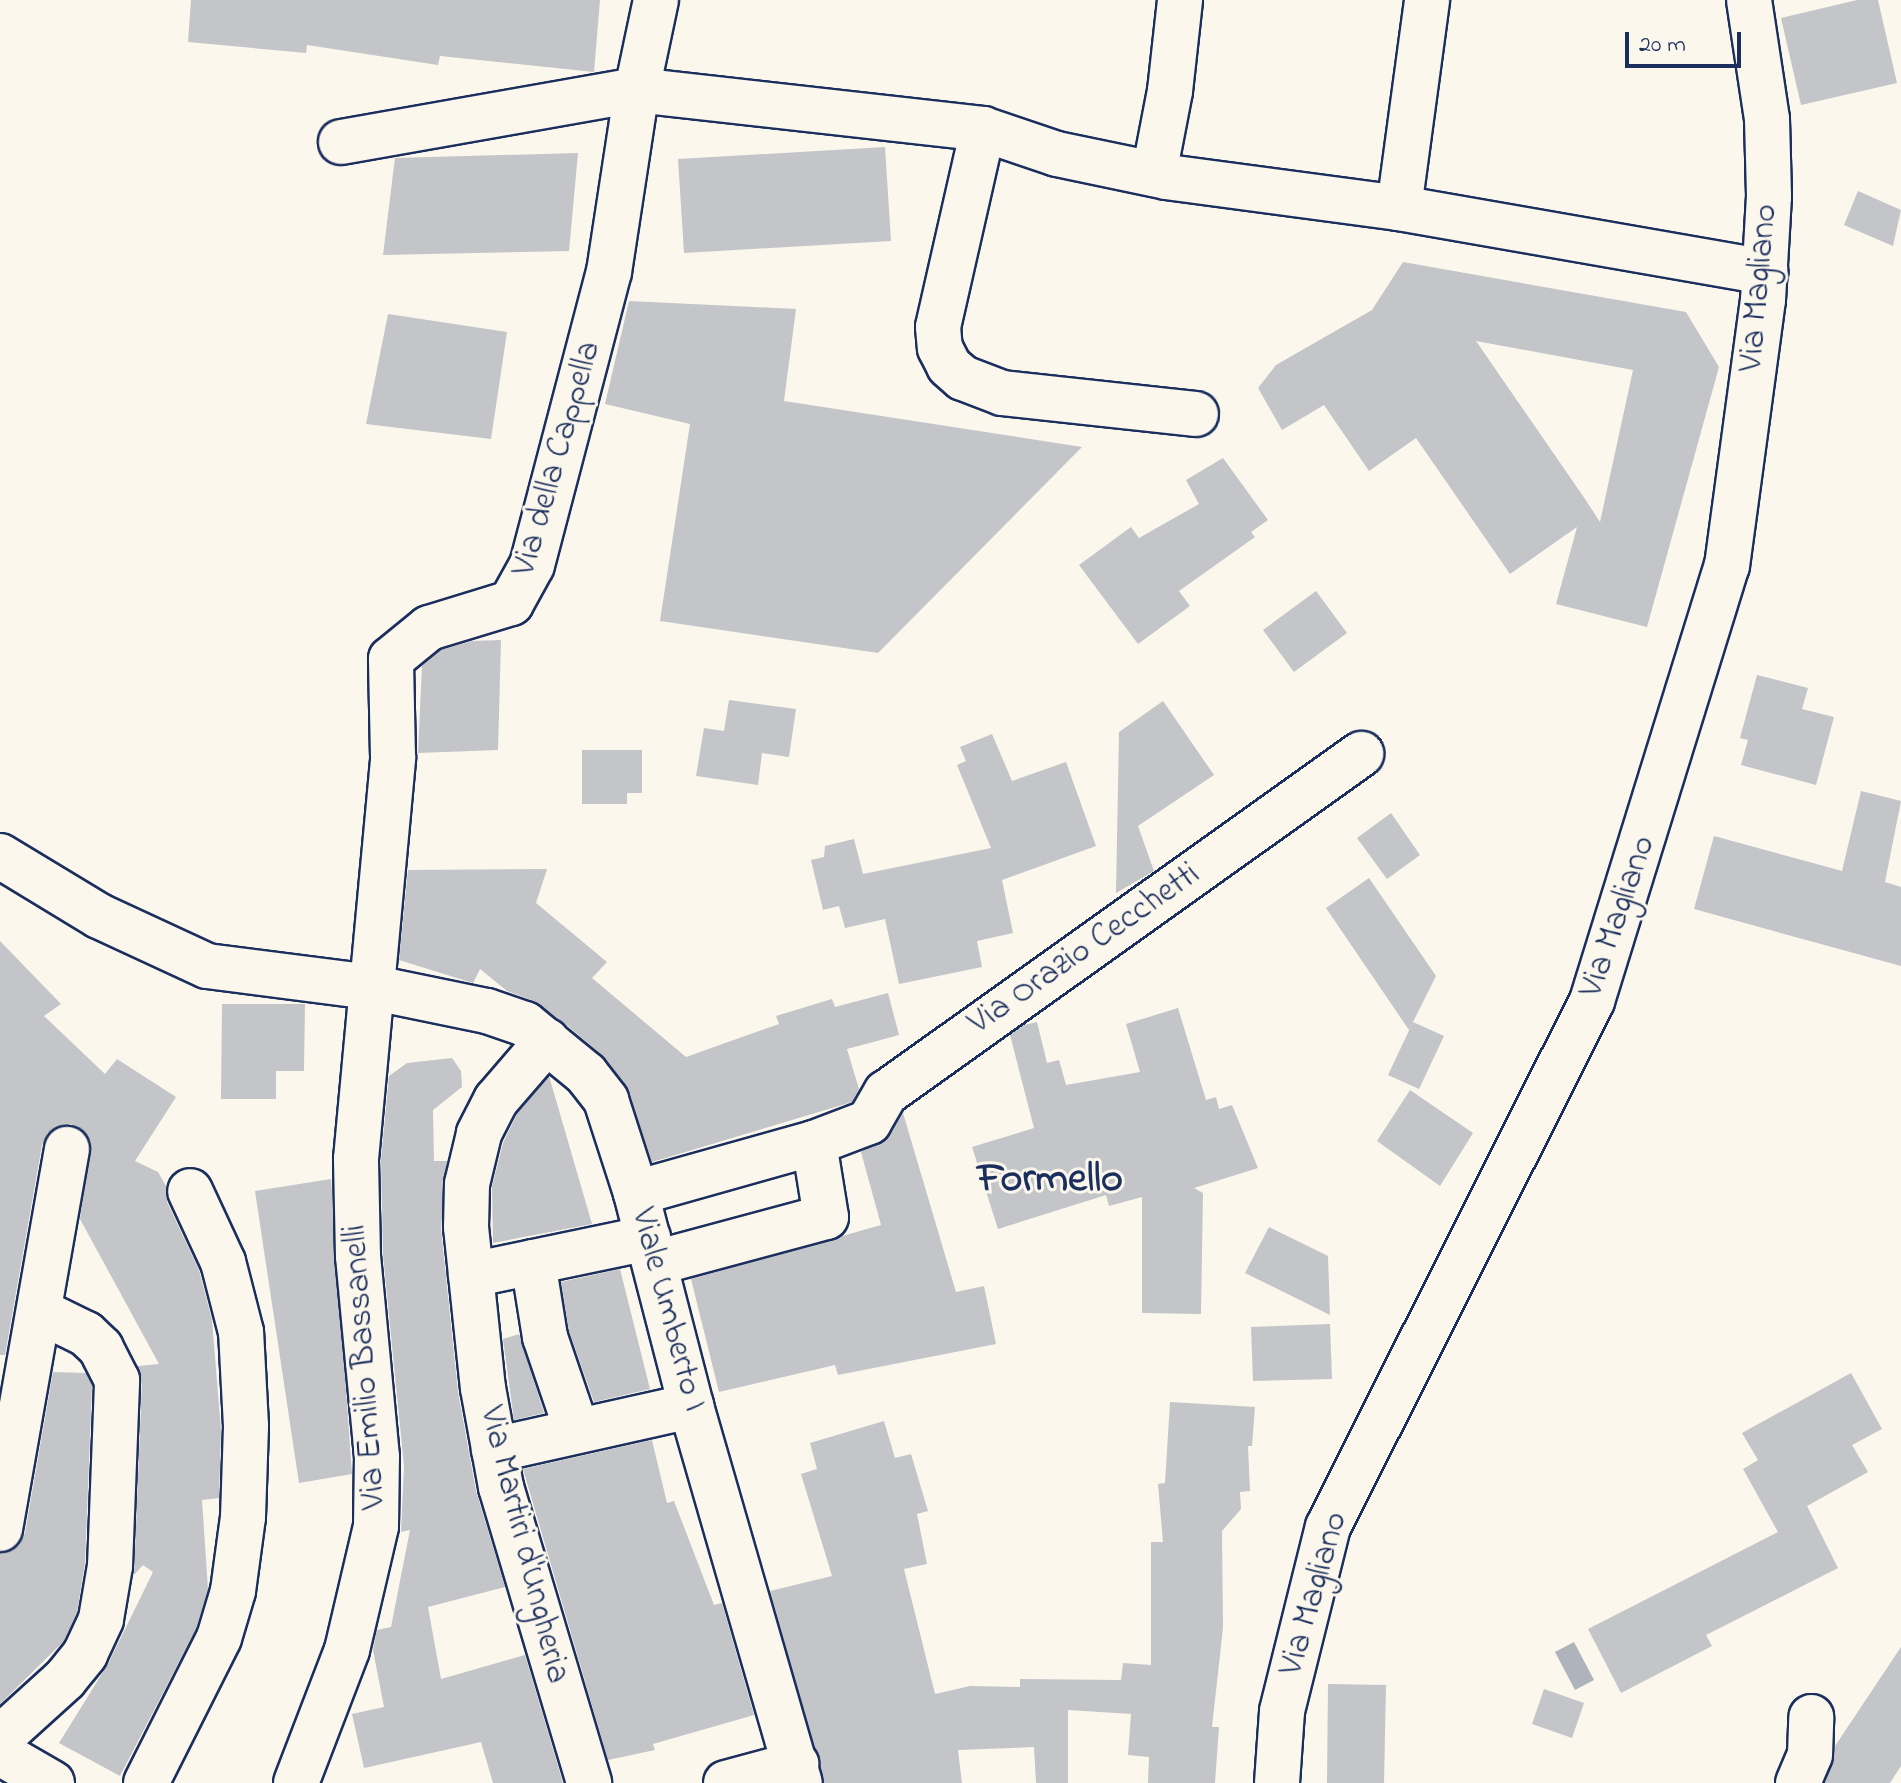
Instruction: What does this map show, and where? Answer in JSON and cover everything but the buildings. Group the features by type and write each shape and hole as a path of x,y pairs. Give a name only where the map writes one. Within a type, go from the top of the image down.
{"street":[{"name":"Via della Cappella","path":"370,987 393,757 391,659 429,628 511,603 527,577 609,272 637,90 656,0"},
{"path":"1154,174 1180,0"},
{"path":"1399,208 1427,0"},
{"name":"Via Magliano","path":"1277,1783 1282,1711 1328,1527 1592,1001 1727,566 1765,272 1768,132 1749,0"},
{"path":"341,142 637,90 983,129 1057,154 1154,174 1399,208 1765,272"},
{"path":"983,129 938,327 940,348 949,366 963,378 1002,393 1196,414"},
{"name":"Via Orazio Cecchetti","path":"636,1193 814,1143 869,1122 886,1093 1361,754"},
{"name":"Viale Umberto I","path":"0,856 99,916 207,966 370,987 487,1011 525,1024 566,1054 606,1100 636,1193 691,1406 798,1774"},
{"name":"Via Emilio Bassanelli","path":"296,1783 355,1623 376,1526 377,1457 356,1188 370,987"},
{"name":"Via Martiri d'Ungheria","path":"547,1041 496,1100 479,1134 466,1204 471,1275 494,1450 537,1623 589,1783"},
{"path":"471,1275 533,1262 652,1250 826,1217 814,1143"},
{"path":"0,1529 41,1312 67,1149"},
{"path":"146,1783 219,1638 233,1591 243,1517 246,1426 241,1332 223,1262 190,1191"},
{"path":"533,1262 545,1337 577,1431"},
{"path":"0,1738 65,1679 85,1654 101,1619 110,1566 117,1380 101,1348 86,1334 41,1312"},
{"path":"494,1450 691,1406"},
{"path":"1798,1783 1810,1755 1811,1717"},
{"path":"0,1753 52,1783"},
{"path":"726,1783 798,1774"}],"shaded area":[{"path":"1574,1642 1594,1680 1575,1690 1555,1652"}],"district":[{"name":"Formello","path":"1050,1180"}]}
